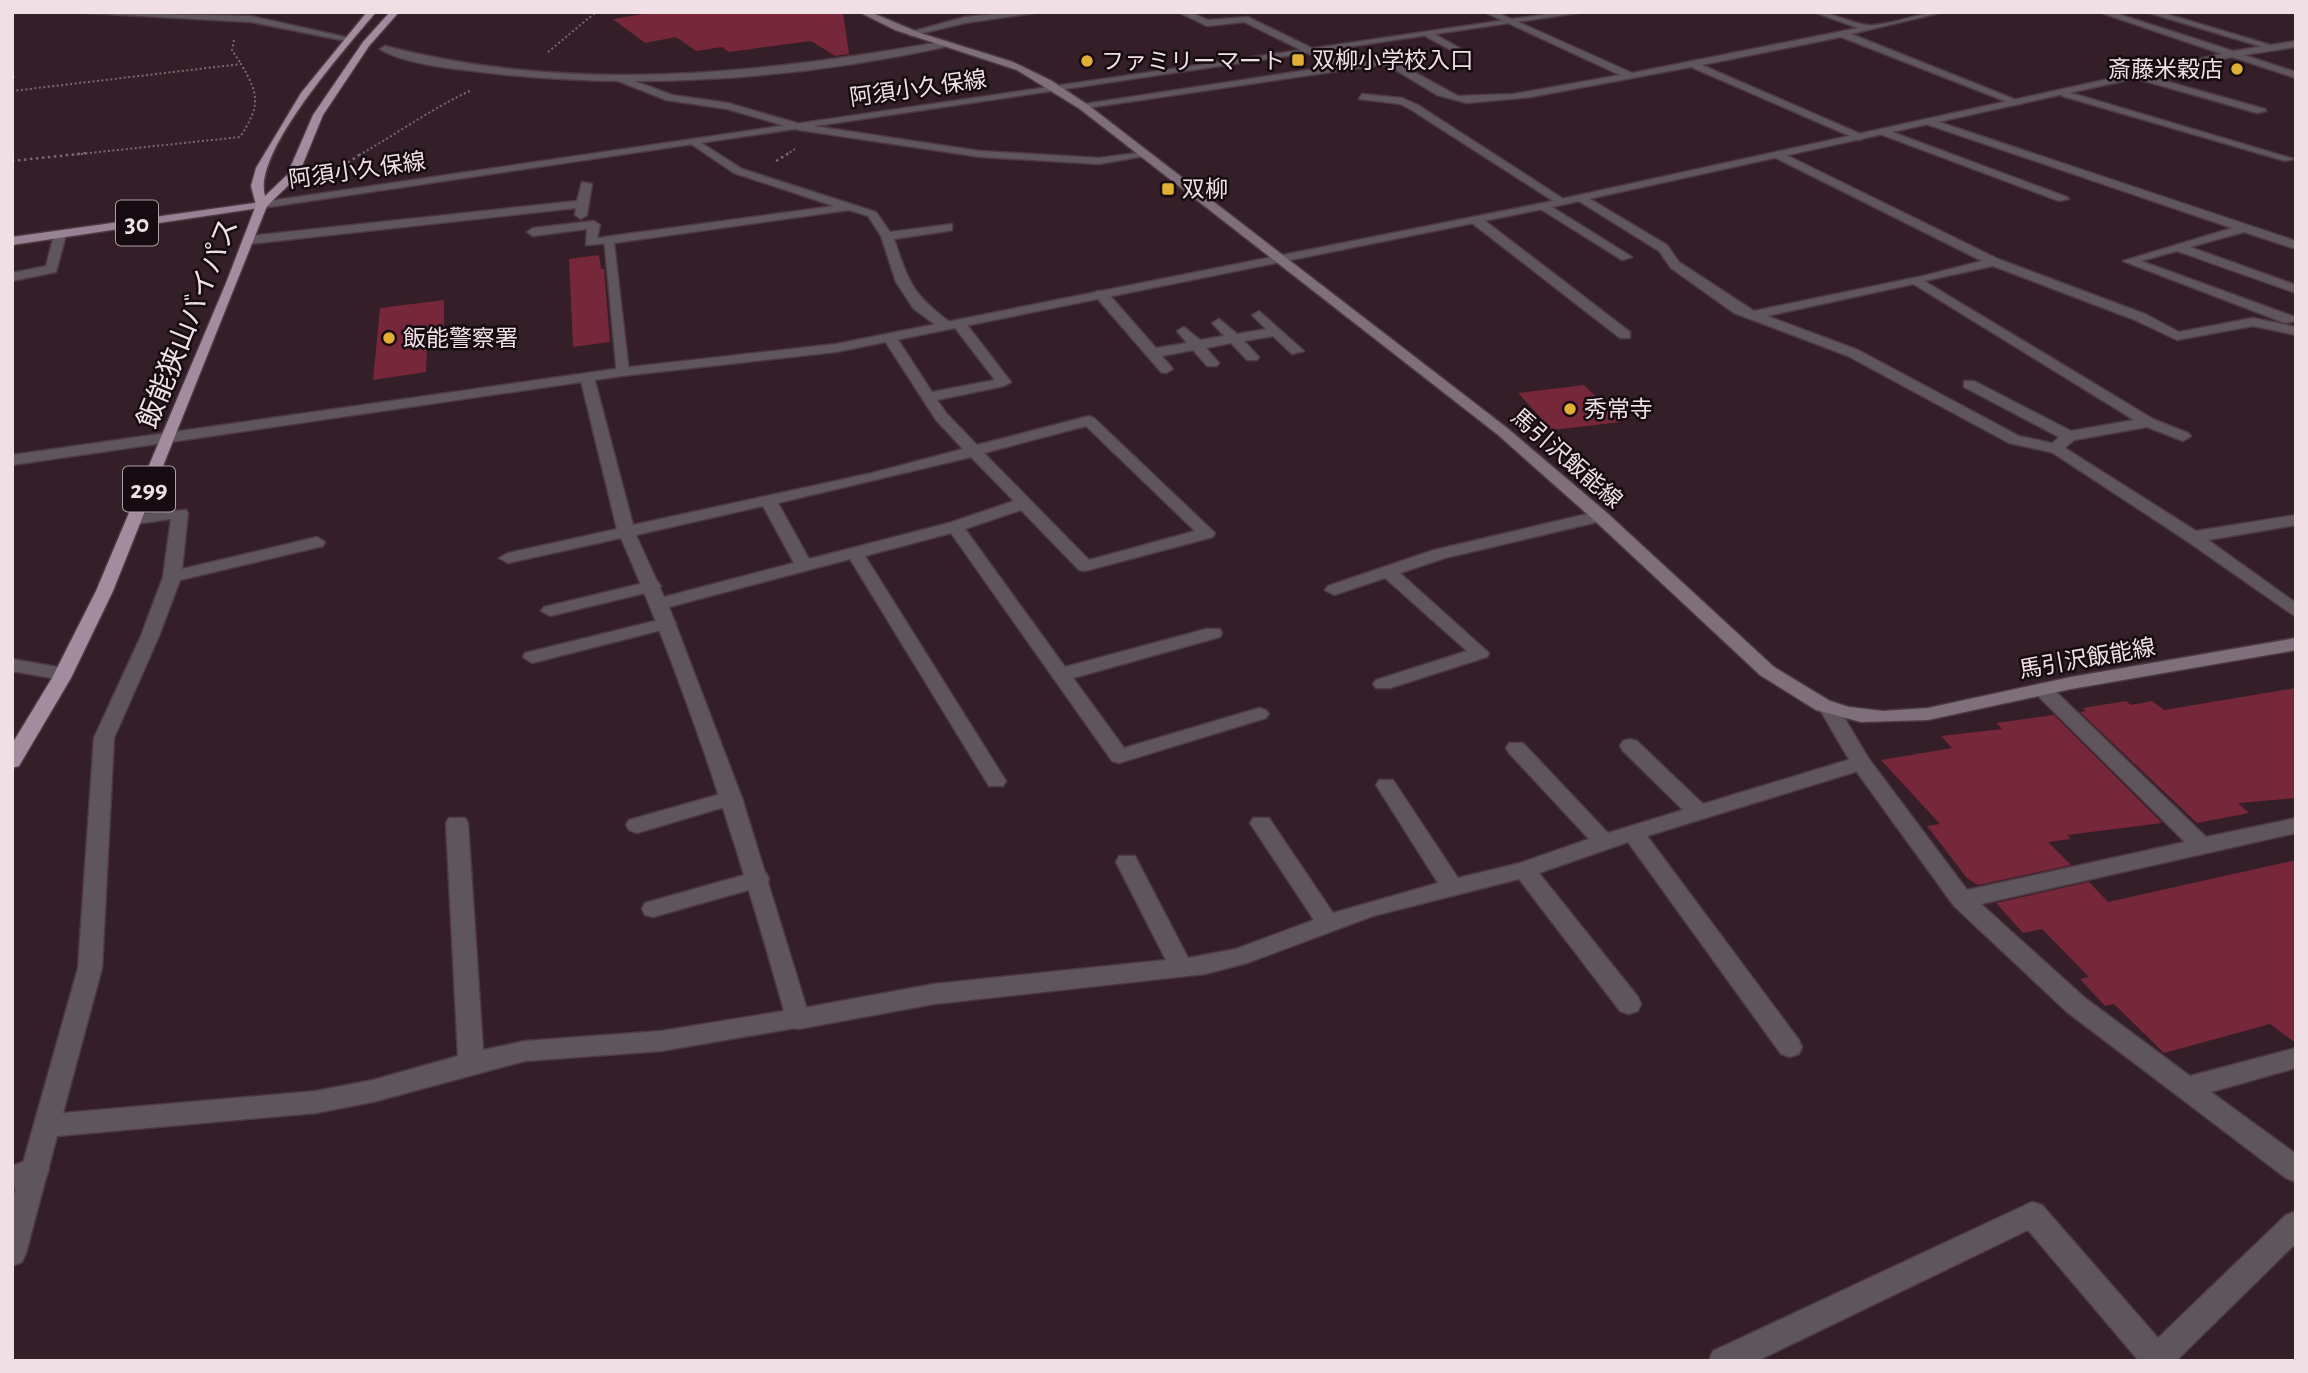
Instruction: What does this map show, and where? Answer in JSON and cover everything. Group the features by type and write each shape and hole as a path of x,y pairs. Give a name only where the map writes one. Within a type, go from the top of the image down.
{"highway":[{"name":"飯能狭山バイパス","path":"262,205 257,184 268,157 297,106 346,38 372,12"},
{"name":"飯能狭山バイパス","path":"12,761 38,722 63,674 136,519 262,205 292,176 318,115 366,44 395,12"}],"main road":[{"name":"馬引沢飯能線","path":"863,12 911,33 1011,65 1058,89 1084,107 1502,431 1600,516 1767,671 1796,692 1829,708 1862,716 1911,717 2042,689 2296,644"},
{"name":"30","path":"12,241 262,205"}],"street":[{"path":"75,12 234,15 346,38"},
{"path":"911,33 951,23 1037,12"},
{"path":"1182,12 1207,23 1245,19 1343,67"},
{"path":"1488,12 1631,76"},
{"name":"阿須小久保線","path":"262,205 1580,12"},
{"path":"1818,12 1869,28"},
{"path":"1084,107 1343,67 1391,63 1457,100 1515,96 1694,65 1724,56 1844,35 1939,12"},
{"path":"2103,12 2296,75"},
{"path":"2150,12 2272,47"},
{"path":"1428,34 1463,54"},
{"path":"1844,35 2019,103"},
{"path":"385,49 450,66 621,79 817,64 946,44"},
{"path":"12,460 170,435 587,377 797,353 890,338 1543,206 2065,94 2233,54 2296,44"},
{"path":"1694,65 1859,137"},
{"path":"2137,76 2261,111"},
{"path":"621,79 660,96 729,106 800,127 980,154 1099,161 1145,155"},
{"path":"2065,94 2289,159"},
{"path":"1362,97 1402,102 1414,107 1562,202"},
{"path":"1930,122 2296,245"},
{"path":"1884,132 2063,199"},
{"path":"695,142 738,171 872,214 887,236 902,282 918,305 952,325 1003,382 928,397"},
{"path":"1778,155 1994,262 2140,317 2177,336 2253,321 2276,327 2295,324"},
{"path":"579,227 586,184"},
{"path":"1581,198 1663,248 1675,265 1739,310 1853,353 2014,440 2055,448 2193,537 2296,612"},
{"path":"249,240 583,204"},
{"path":"533,232 594,225 590,242 849,206"},
{"path":"1543,206 1626,257"},
{"path":"1476,220 1625,335"},
{"path":"887,236 948,227"},
{"path":"2244,228 2129,261 2295,324"},
{"path":"12,277 52,269 60,234"},
{"path":"608,240 622,373"},
{"path":"2177,247 2296,289"},
{"path":"1754,315 1994,262"},
{"path":"1913,280 2148,422 2183,436"},
{"path":"1101,294 1166,369"},
{"path":"1259,315 1297,351"},
{"path":"1219,323 1252,357"},
{"path":"1184,331 1212,363"},
{"path":"1153,353 1276,331"},
{"path":"508,558 874,477 972,449 1089,421 1207,533 1085,566 1022,504 972,449 941,417 890,338"},
{"path":"587,377 626,531 667,623 731,798 758,879 798,1019"},
{"path":"1969,384 2069,436"},
{"path":"2055,448 2069,436 2148,422"},
{"path":"768,500 805,567"},
{"path":"550,611 805,567 955,527 1022,504"},
{"path":"12,1253 24,1173 49,1125 90,968 104,738 150,636 172,576 180,513 136,519"},
{"path":"1334,590 1440,554 1600,516"},
{"path":"2193,537 2296,520"},
{"path":"955,527 1119,757 1259,714"},
{"path":"172,576 317,542"},
{"path":"855,554 996,781"},
{"path":"1383,684 1480,653 1387,571"},
{"path":"532,657 667,623"},
{"path":"1060,675 1213,634"},
{"path":"12,665 63,674"},
{"path":"2042,689 2201,845"},
{"path":"1829,708 1861,763 1962,900 2076,1005 2296,1170"},
{"path":"1630,746 1699,813"},
{"path":"1516,748 1604,842"},
{"path":"49,1125 316,1102 373,1091 471,1063 525,1051 661,1041 934,994 1181,967 1239,957 1328,922 1524,870 1604,842 1861,763"},
{"path":"1386,785 1454,890"},
{"path":"637,825 731,798"},
{"path":"457,823 471,1063"},
{"path":"1261,823 1328,922"},
{"path":"1962,900 2296,825"},
{"path":"1633,833 1790,1047"},
{"path":"1127,862 1181,967"},
{"path":"1524,870 1629,1004"},
{"path":"653,909 758,879"},
{"path":"2187,1088 2296,1058"},
{"path":"1724,1361 2032,1214 2156,1360 2296,1224"}],"path":[{"path":"12,91 241,64 258,97 256,113 240,137 12,161"},
{"path":"738,171 780,160 806,141 815,130"}],"building":[{"path":"640,12 843,12 849,54 835,56 811,41 729,52 722,47 696,51 676,37 645,43 613,19 643,14"},
{"path":"599,255 601,269 604,269 610,342 573,347 569,259"},
{"path":"444,300 444,342 427,344 426,372 373,380 380,308"},
{"path":"1584,385 1621,422 1552,430 1518,393"},
{"path":"2296,688 2296,798 2238,803 2249,813 2197,823 2080,712 2086,711 2083,708 2126,701 2131,705 2152,701 2164,710"},
{"path":"2054,715 2162,823 2067,835 2071,839 2048,842 2071,865 1978,885 1967,878 1927,826 1940,824 1881,760 1952,748 1941,736 2002,729 1996,723"},
{"path":"2296,860 2296,1043 2270,1024 2164,1053 2114,1004 2105,1006 2080,979 2089,977 2042,929 2023,933 1996,903 2089,882 2108,902"}],"place":[{"name":"双柳小学校入口","path":"1298,60"},
{"name":"ファミリーマート","path":"1087,61"},
{"name":"斎藤米穀店","path":"2237,69"},
{"name":"双柳","path":"1168,189"},
{"name":"飯能警察署","path":"389,338"},
{"name":"秀常寺","path":"1570,409"}]}
